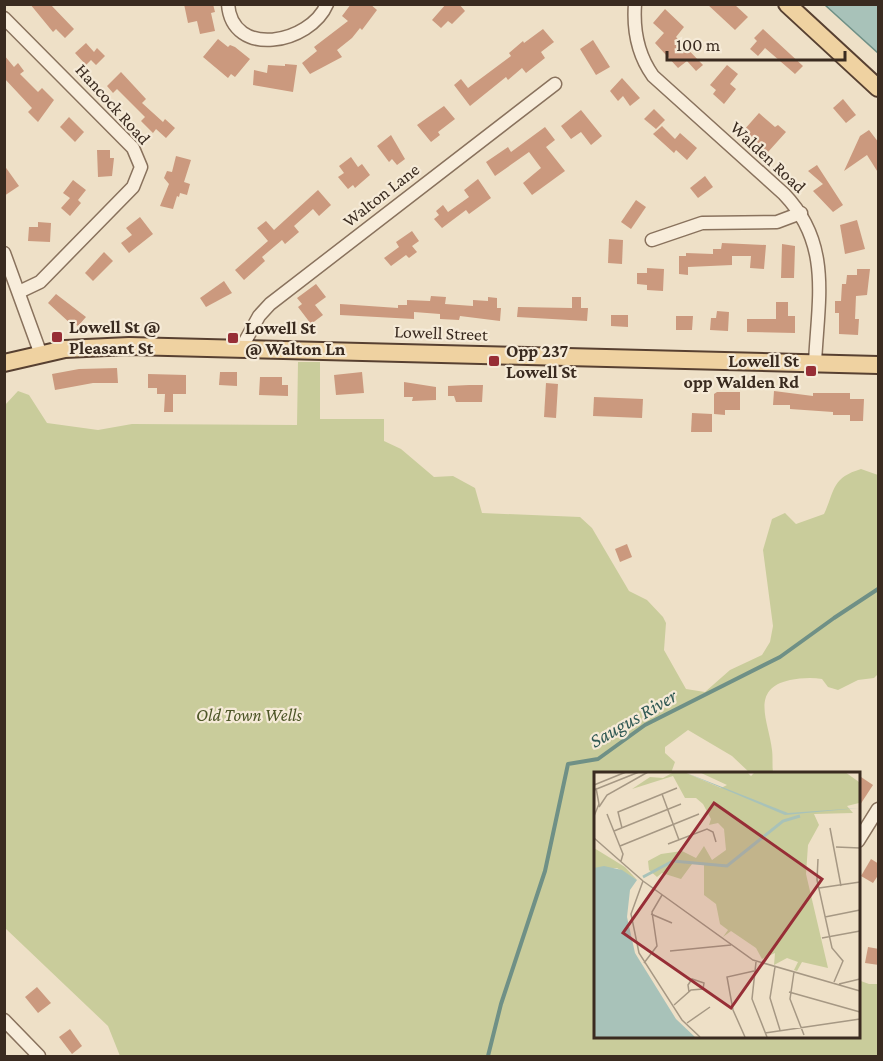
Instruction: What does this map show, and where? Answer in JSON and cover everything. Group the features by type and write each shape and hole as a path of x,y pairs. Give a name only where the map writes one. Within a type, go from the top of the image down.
{"main road":[{"path":"787,4 879,88"},
{"name":"Lowell Street","path":"4,363 40,352 129,346 242,347 879,365"}],"street":[{"path":"228,4 231,19 240,31 253,38 274,40 291,37 308,28 319,18 327,4"},
{"name":"Walden Road","path":"635,4 636,40 642,57 653,76 784,194 801,213 813,237 819,261 815,363"},
{"name":"Hancock Road","path":"4,18 133,148 141,167 133,187 40,282 19,292"},
{"name":"Walton Lane","path":"242,347 259,316 270,304 555,84"},
{"path":"652,240 702,223 777,222 801,213"},
{"path":"4,254 40,352"},
{"path":"859,839 879,809"},
{"path":"4,1020 39,1056"}],"green space":[{"name":"Old Town Wells","path":"298,362 320,362 320,419 384,419 384,441 401,449 434,477 453,476 475,488 482,513 580,517 592,528 629,591 647,600 663,617 666,623 664,650 686,689 705,692 730,670 762,655 770,642 773,626 763,550 772,519 785,513 796,524 824,514 835,486 844,477 861,469 878,475 878,674 874,678 858,680 838,690 828,687 822,679 802,678 777,684 769,691 764,708 772,750 773,772 749,772 732,756 688,730 665,747 665,753 675,762 671,772 594,772 594,1037 859,1037 859,980 878,984 878,1056 120,1056 108,1026 5,928 5,405 18,391 29,395 47,423 98,430 132,424 297,425"}],"water":[{"path":"825,5 878,5 878,53"}],"building":[{"path":"30,4 50,4 74,29 65,38 56,29 53,32"},
{"path":"184,4 213,4 215,12 211,13 215,31 200,34 197,21 188,23"},
{"path":"351,4 370,4 377,10 362,30 360,28 337,50 342,57 310,74 302,63 317,51 314,47 348,21 342,16"},
{"path":"446,4 459,4 465,11 452,24 448,21 441,28 432,20"},
{"path":"707,4 734,4 748,17 735,30"},
{"path":"665,9 684,27 676,37 703,65 696,71 687,61 678,68 655,43 664,33 653,23"},
{"path":"543,29 554,42 541,52 545,58 526,73 522,68 508,80 506,77 470,106 454,85 461,79 468,88 511,56 509,53 523,41 524,43"},
{"path":"763,29 803,66 795,74 765,48 758,56 750,49 757,41 754,38"},
{"path":"218,39 228,47 230,45 235,47 250,59 235,77 231,74 228,78 203,57"},
{"path":"593,40 610,67 596,75 580,49"},
{"path":"86,43 94,52 97,48 105,56 96,65 91,60 86,65 75,53"},
{"path":"4,55 14,67 18,63 24,71 20,74 38,92 42,88 54,100 38,122 28,112 32,108 4,78"},
{"path":"285,64 297,65 293,92 253,85 254,70 267,73 268,65 285,66"},
{"path":"727,65 738,74 730,84 736,89 724,104 713,94 716,90 710,85"},
{"path":"121,72 146,99 142,103 163,122 165,119 175,128 166,138 156,129 153,133 141,121 145,117 117,89 113,93 107,86"},
{"path":"622,78 640,98 630,106 623,96 618,101 610,91"},
{"path":"843,99 856,115 846,123 833,108"},
{"path":"444,106 455,119 438,132 440,135 431,142 417,125"},
{"path":"654,109 665,120 656,129 644,119"},
{"path":"581,110 602,136 591,145 581,132 571,139 561,126"},
{"path":"759,113 775,127 778,125 786,132 768,152 744,130"},
{"path":"69,117 84,132 75,142 60,127"},
{"path":"662,126 675,139 680,133 697,148 687,160 676,150 674,153 653,134"},
{"path":"545,127 555,140 546,147 565,171 532,195 523,183 541,168 529,152 495,176 486,162 508,147 511,152"},
{"path":"869,130 879,143 879,174 867,155 844,171 860,136"},
{"path":"391,135 405,159 397,165 392,159 389,162 377,146"},
{"path":"97,150 110,150 110,158 114,158 112,176 98,177"},
{"path":"176,156 191,160 184,182 190,184 187,195 180,193 179,197 177,196 173,209 160,206 169,184 164,178 167,171 172,172"},
{"path":"351,157 358,167 362,164 370,175 355,188 353,185 348,189 338,177 344,173 339,166"},
{"path":"4,165 19,186 4,196"},
{"path":"817,165 843,205 833,212 813,191 823,184 808,171"},
{"path":"705,176 713,187 698,198 690,188"},
{"path":"478,179 491,198 469,214 466,210 442,228 434,219 439,215 436,211 443,205 448,212 469,197 464,190"},
{"path":"73,180 86,190 78,200 81,203 70,216 61,208 70,198 63,193"},
{"path":"318,190 331,205 319,216 313,209 294,226 299,232 285,244 282,240 262,257 265,261 244,280 235,270 268,241 257,228 266,221 274,230"},
{"path":"636,200 646,207 631,229 621,222"},
{"path":"140,217 153,234 129,253 121,243 132,235 126,228"},
{"path":"857,220 865,249 845,254 840,225"},
{"path":"38,222 51,223 50,242 28,241 29,227 38,227"},
{"path":"412,231 419,241 412,246 417,252 409,258 406,255 391,266 384,258 399,247 396,242"},
{"path":"609,239 623,240 622,264 608,263"},
{"path":"722,243 766,245 764,269 750,268 751,256 732,256 732,265 688,267 688,275 679,274 679,256 686,256 686,253 713,254 713,249 721,249"},
{"path":"782,244 795,246 794,278 781,278"},
{"path":"104,252 113,261 93,281 85,273"},
{"path":"647,268 664,269 663,291 647,290 647,285 637,284 637,273 647,273"},
{"path":"857,269 870,269 867,295 856,296 855,319 859,319 858,335 839,334 839,313 835,313 835,301 841,301 842,284 846,284 847,275 857,275"},
{"path":"224,281 232,293 206,307 200,298"},
{"path":"316,284 326,297 315,305 323,315 311,324 298,307 302,304 297,298"},
{"path":"56,294 86,317 78,326 73,322 71,324 48,303"},
{"path":"431,296 446,297 445,304 473,306 473,300 488,301 488,297 497,298 497,308 501,308 500,321 460,316 459,320 440,319 440,314 414,312 414,319 340,315 340,304 398,308 398,305 407,305 407,300 430,301"},
{"path":"572,297 581,297 581,308 588,308 587,321 517,317 518,307 572,308"},
{"path":"776,302 788,302 788,316 795,316 795,333 747,332 747,319 776,319"},
{"path":"717,311 729,312 728,331 710,330 711,318 716,318"},
{"path":"611,315 628,315 628,327 611,326"},
{"path":"676,316 693,316 692,330 676,330"},
{"path":"117,368 118,383 93,383 55,390 52,374 79,369"},
{"path":"220,372 237,372 237,386 219,385"},
{"path":"362,372 364,393 336,395 334,375"},
{"path":"148,374 186,375 186,394 173,394 173,412 164,412 165,394 157,394 157,388 148,388"},
{"path":"260,377 282,377 282,385 288,385 288,396 259,395"},
{"path":"404,382 436,387 436,400 412,401 413,397 404,397"},
{"path":"546,383 558,384 556,418 544,417"},
{"path":"483,385 482,402 456,402 454,396 448,396 448,386"},
{"path":"774,391 813,396 813,393 850,393 850,399 864,399 863,421 850,421 850,415 790,409 790,405 773,405"},
{"path":"740,392 740,410 725,410 725,415 714,414 714,394"},
{"path":"594,397 643,399 642,418 593,416"},
{"path":"692,413 712,414 712,432 691,432"},
{"path":"627,544 632,557 620,562 615,549"},
{"path":"859,776 873,785 859,806"},
{"path":"871,859 879,864 879,874 873,883 861,876"},
{"path":"868,947 879,949 879,965 865,963"},
{"path":"37,987 51,1003 38,1013 25,997"},
{"path":"70,1029 82,1046 72,1054 59,1037"}],"waterway":[{"name":"Saugus River","path":"488,1056 501,1004 545,871 568,764 598,759 645,725 780,657 878,589"}],"place":[{"name":"Lowell St @ Pleasant St","path":"57,337"},
{"name":"Lowell St @ Walton Ln","path":"233,338"},
{"name":"Opp 237 Lowell St","path":"494,361"},
{"name":"Lowell St opp Walden Rd","path":"811,371"}]}
